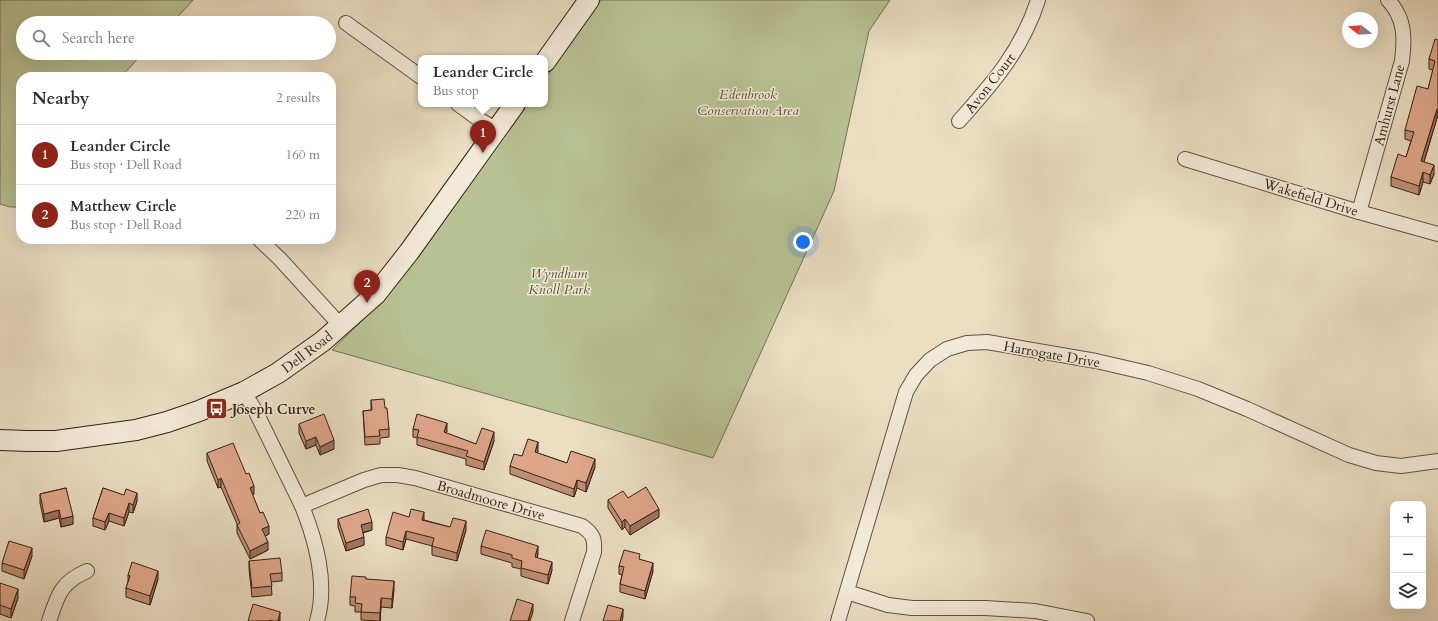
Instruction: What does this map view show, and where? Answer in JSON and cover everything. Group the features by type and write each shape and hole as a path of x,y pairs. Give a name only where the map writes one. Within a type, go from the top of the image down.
{"street":[{"path":"548,58 589,0"},
{"name":"Avon Court","path":"959,121 997,77 1018,47 1033,15 1038,0"},
{"name":"Amhurst Lane","path":"1360,212 1402,61 1404,42 1401,23 1388,0"},
{"path":"346,23 418,75"},
{"path":"462,107 497,130"},
{"name":"Dell Road","path":"0,440 56,441 136,430 167,422 244,392 278,373 323,341 376,294 409,252 513,107"},
{"name":"Wakefield Drive","path":"1185,159 1438,234"},
{"path":"264,244 280,259 341,326"},
{"name":"Harrogate Drive","path":"838,621 906,392 916,375 930,360 947,349 967,343 987,342 1096,361 1148,373 1198,389 1247,408 1350,455 1376,463 1401,466 1438,461"},
{"path":"244,392 256,412 302,506 317,551 321,582 319,615 317,621"},
{"name":"Broadmoore Drive","path":"302,506 364,480 380,475 398,475 415,478 582,526 590,533 595,542 594,552 572,621"},
{"path":"49,621 57,598 64,586 74,577 87,571"},
{"path":"847,592 888,604 912,608 985,608 1035,611 1087,621"}],"green space":[{"path":"0,0 193,0 178,16 16,16 16,60 137,60 126,72 16,72 16,207 0,204"},
{"name":"Wyndham Knoll Park","path":"601,0 890,0 869,31 834,191 713,458 332,350 380,303 420,255 525,107 548,107 548,74"}],"building":[{"path":"1435,39 1438,40 1438,109 1421,161 1434,165 1430,175 1423,172 1419,186 1391,177 1398,154 1406,157 1414,132 1405,130 1417,86 1428,89 1435,61 1429,59"},
{"path":"384,399 385,408 387,408 389,429 379,430 380,436 365,437 363,411 372,410 371,400"},
{"path":"324,414 334,440 320,447 316,437 306,441 299,424"},
{"path":"417,414 447,423 444,432 476,444 482,428 494,432 484,462 466,456 468,451 417,437 419,430 413,429"},
{"path":"528,439 538,442 535,452 567,463 571,451 595,459 586,483 577,480 574,489 510,466 514,454 522,456"},
{"path":"233,443 246,474 249,473 254,486 250,488 260,513 263,512 269,526 262,529 268,542 250,551 237,525 240,523 221,478 218,480 207,453"},
{"path":"646,487 659,509 630,526 625,519 622,522 608,500 623,491 628,498"},
{"path":"66,488 73,516 61,519 59,510 44,514 40,494"},
{"path":"103,488 124,495 126,489 137,493 133,505 129,503 124,518 109,513 105,522 93,518"},
{"path":"368,509 372,522 361,525 364,537 346,543 338,519"},
{"path":"411,509 424,512 422,520 450,527 453,518 466,521 457,553 432,546 434,538 406,531 403,542 386,537 393,512 409,517"},
{"path":"486,530 538,546 535,557 552,562 548,575 521,568 522,561 512,558 512,555 481,546"},
{"path":"9,541 32,548 24,570 2,563"},
{"path":"624,550 640,554 639,559 653,563 645,591 620,584 624,567 619,566"},
{"path":"280,558 282,573 270,574 272,586 252,588 249,561"},
{"path":"132,562 158,571 150,596 126,588"},
{"path":"352,576 366,577 366,579 394,581 392,599 381,598 380,613 361,612 362,604 355,603 356,597 350,597"},
{"path":"0,583 18,589 11,609 0,605"},
{"path":"517,599 533,604 528,621 510,621"},
{"path":"253,604 280,612 278,621 248,621"},
{"path":"608,605 623,609 620,621 603,621"}],"place":[{"name":"Leander Circle","path":"483,153"},
{"name":"Matthew Circle","path":"367,303"},
{"name":"Joseph Curve","path":"216,409"}],"park label":[{"name":"Edenbrook Conservation Area","path":"748,102"}]}
